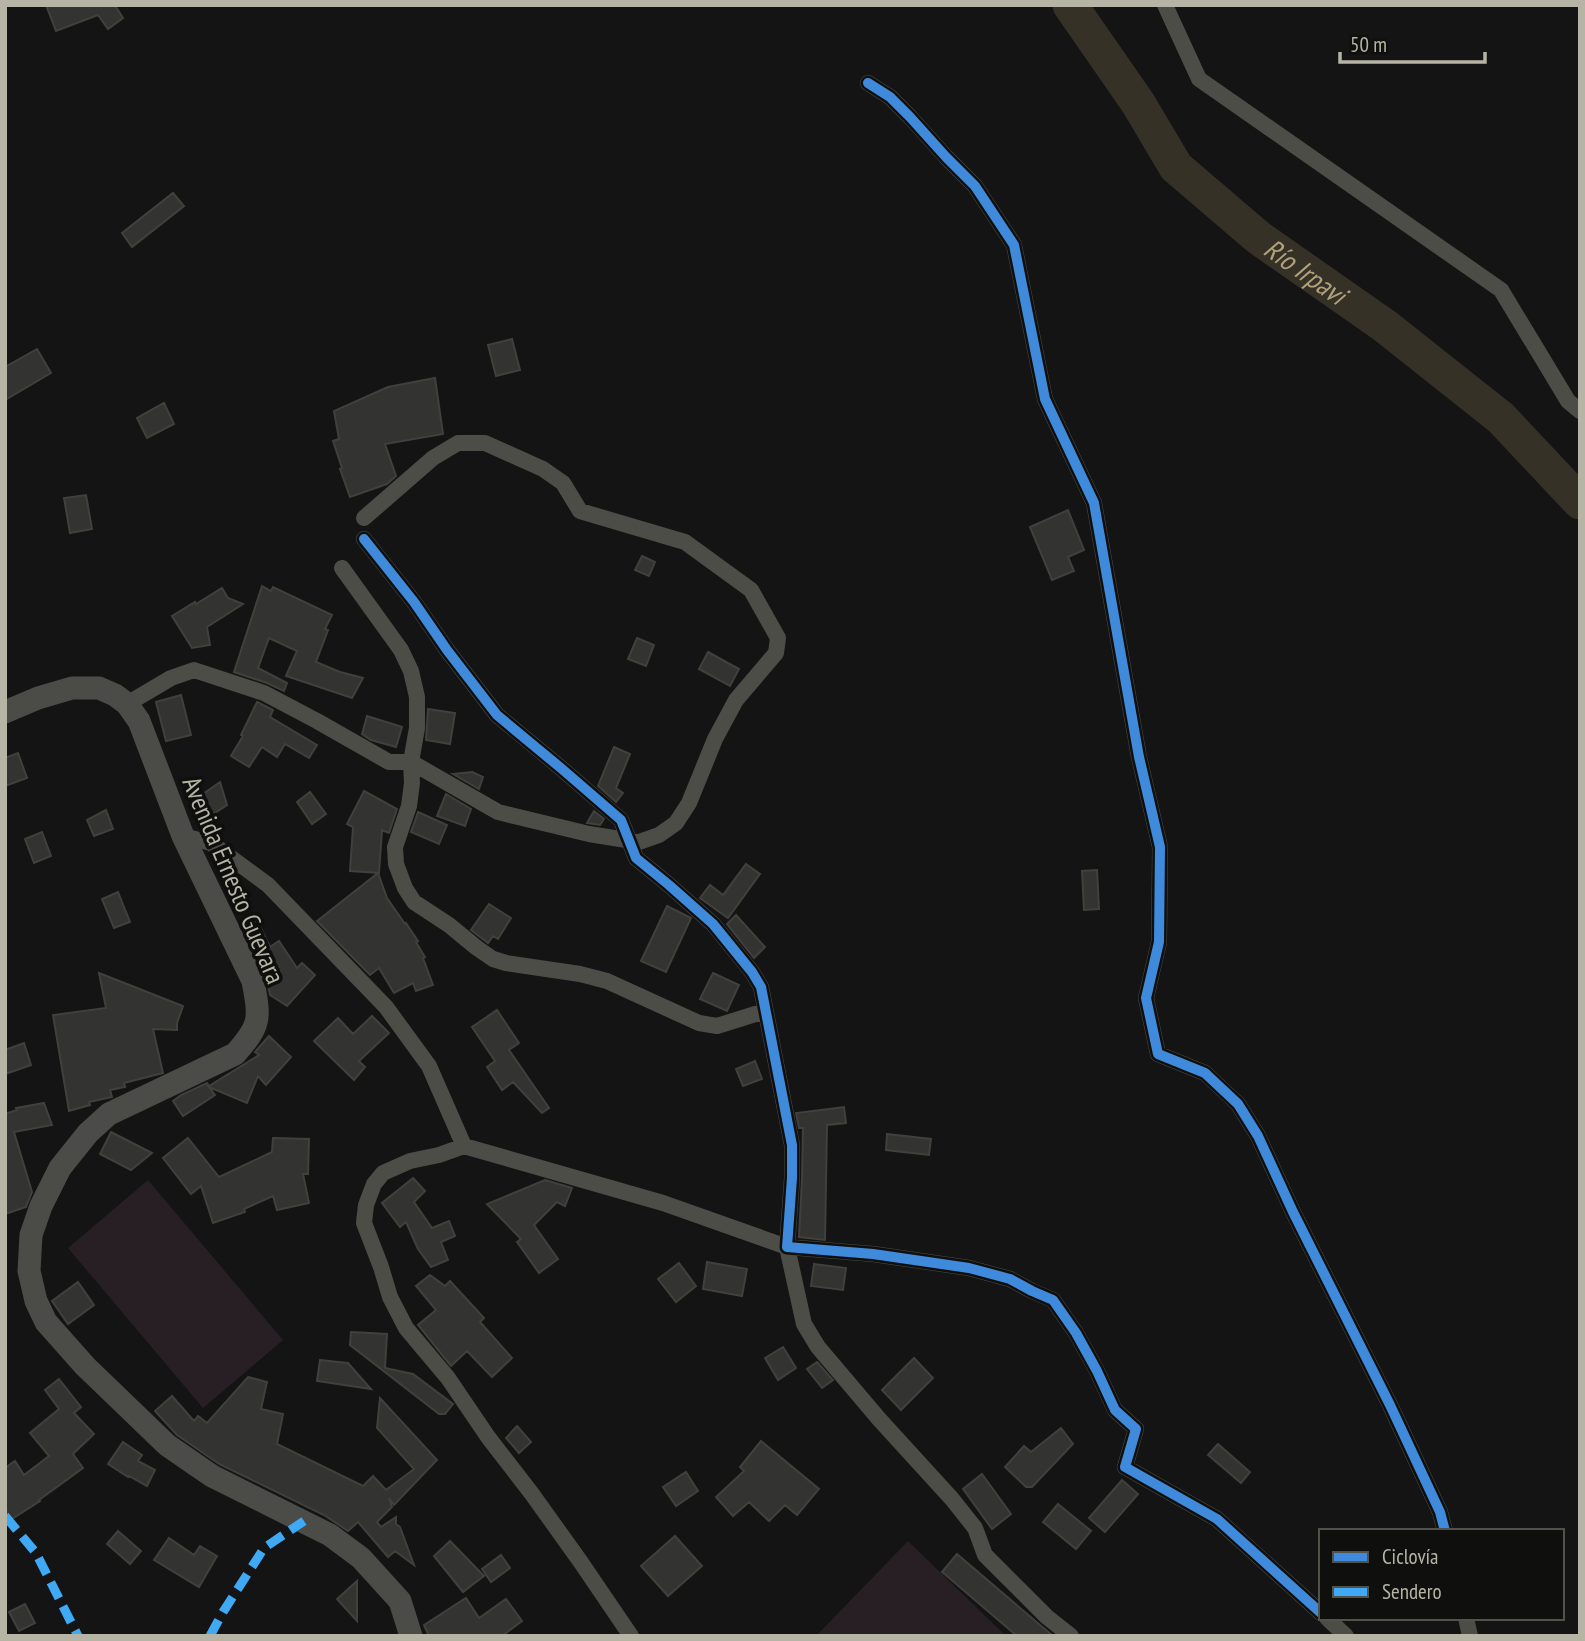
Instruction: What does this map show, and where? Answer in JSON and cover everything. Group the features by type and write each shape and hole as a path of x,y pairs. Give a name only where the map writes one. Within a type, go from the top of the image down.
{"main road":[{"path":"5,712 72,688 99,688 127,704"},
{"name":"Avenida Ernesto Guevara","path":"127,704 139,721 183,836 253,981 257,1023 235,1054 109,1114 88,1133 60,1168 41,1206 31,1235 29,1271 36,1301 47,1322 85,1366 167,1445 212,1476 330,1535 361,1558 400,1601 411,1636"}],"street":[{"path":"1166,5 1199,79 1501,290 1568,401 1580,411"},
{"path":"868,83 890,97 911,117 975,186 1014,245 1045,399 1094,503 1139,757 1160,847 1158,942 1146,998 1158,1054 1205,1073 1238,1104 1258,1136 1390,1405 1440,1511 1444,1529"},
{"path":"127,704 171,678 194,670 264,692 389,762 411,762 498,812 589,834 639,842 659,835 676,823 689,803 715,739 736,700 776,653 778,638 751,590 685,542 580,511 563,483 543,468 485,443 458,443 433,458 364,518"},
{"path":"364,539 497,715 621,820 636,858 713,924 752,972 761,987 792,1145 787,1247 804,1324 818,1347 975,1528 985,1555 1047,1617 1071,1636"},
{"path":"342,568 401,650 411,671 417,697 417,728 411,762 409,806 395,847 396,864 405,888 414,902 494,959 607,981 699,1023 717,1026 765,1011"},
{"path":"183,836 211,843 268,885 386,1007 429,1066 464,1146"},
{"path":"631,1636 448,1378 406,1328 390,1297 364,1223 366,1205 374,1184 383,1173 410,1161 464,1146 663,1203 787,1247 873,1254 969,1268 1010,1279 1032,1292 1054,1300 1097,1371 1115,1410 1136,1429 1125,1467 1217,1519 1319,1611"},
{"path":"1329,1620 1346,1636"}],"shaded area":[{"path":"148,1180 283,1340 203,1408 68,1248"},
{"path":"908,1541 1006,1636 820,1636 818,1634"}],"building":[{"path":"46,5 119,5 116,7 123,18 108,29 98,15 56,31"},
{"path":"173,193 184,206 132,247 122,233"},
{"path":"512,339 520,370 496,376 488,345"},
{"path":"37,349 51,373 5,400 5,367"},
{"path":"435,378 443,434 385,444 396,476 387,484 350,497 333,441 339,439 334,411 388,387"},
{"path":"164,403 174,424 147,438 137,418"},
{"path":"86,495 92,529 70,533 64,498"},
{"path":"1068,510 1084,550 1068,557 1074,571 1052,580 1030,527"},
{"path":"642,556 655,562 649,576 635,570"},
{"path":"262,586 271,591 273,587 332,615 325,629 328,630 316,662 363,678 352,698 286,676 297,651 269,638 258,668 287,683 284,691 234,672"},
{"path":"222,588 228,598 243,604 207,627 210,645 192,648 172,616"},
{"path":"637,638 654,645 646,666 628,659"},
{"path":"708,652 739,669 730,686 699,669"},
{"path":"181,695 191,735 166,741 156,702"},
{"path":"257,702 273,710 270,717 317,745 309,758 285,744 277,757 262,747 249,767 231,756 243,736 241,735"},
{"path":"428,709 455,713 450,744 426,740"},
{"path":"367,716 402,727 396,747 371,740 362,734"},
{"path":"614,747 630,754 616,788 623,793 616,802 598,786"},
{"path":"18,753 27,778 5,786 5,758"},
{"path":"472,772 483,777 479,789 453,774"},
{"path":"220,782 227,805 201,822 190,803"},
{"path":"364,791 397,809 389,833 382,830 379,873 350,871 353,827 347,824"},
{"path":"310,792 326,814 312,824 297,802"},
{"path":"446,794 471,809 465,826 437,816"},
{"path":"106,810 113,829 94,836 87,820"},
{"path":"594,811 604,819 600,825 587,823"},
{"path":"418,812 447,825 439,844 411,832"},
{"path":"42,832 51,856 34,863 25,839"},
{"path":"746,864 760,874 728,918 700,898 710,885 723,895"},
{"path":"1097,870 1099,909 1084,910 1082,871"},
{"path":"378,873 387,898 418,941 416,942 425,957 423,958 433,985 416,991 413,983 394,993 379,968 370,975 317,921"},
{"path":"118,892 130,922 114,928 102,899"},
{"path":"489,904 511,918 498,939 493,936 488,943 471,930"},
{"path":"667,906 691,918 666,972 641,961"},
{"path":"736,915 765,947 754,958 727,924"},
{"path":"256,918 270,947 279,941 297,968 302,963 315,975 287,1006 270,995 266,975 242,925"},
{"path":"99,973 183,1006 177,1030 153,1029 163,1073 124,1083 125,1087 110,1090 112,1097 89,1102 90,1105 69,1111 53,1015 106,1008"},
{"path":"713,973 739,985 727,1011 700,999"},
{"path":"497,1010 519,1043 509,1050 549,1108 542,1113 513,1082 502,1090 487,1067 495,1061 472,1027"},
{"path":"372,1016 389,1033 359,1061 365,1067 354,1080 314,1041 338,1018 353,1034"},
{"path":"269,1036 291,1057 266,1085 258,1076 247,1103 209,1087 215,1095 183,1116 173,1101 207,1083 209,1086 259,1055 255,1052"},
{"path":"24,1043 31,1065 5,1074 5,1050"},
{"path":"755,1061 762,1079 743,1086 736,1069"},
{"path":"44,1103 52,1125 14,1132 32,1192 26,1207 5,1214 5,1114 17,1110 16,1108"},
{"path":"844,1107 846,1123 827,1125 825,1240 799,1237 803,1128 799,1128 796,1113"},
{"path":"111,1132 152,1153 131,1170 100,1154"},
{"path":"887,1134 931,1139 929,1155 886,1150"},
{"path":"188,1138 219,1177 272,1152 273,1138 309,1139 308,1174 303,1174 309,1203 277,1210 273,1196 244,1209 245,1212 213,1223 201,1186 191,1194 163,1158"},
{"path":"413,1178 425,1191 414,1202 432,1228 449,1221 455,1236 441,1242 448,1260 431,1267 418,1249 406,1222 400,1227 382,1203"},
{"path":"545,1180 572,1188 565,1206 557,1202 534,1225 558,1259 539,1273 517,1242 521,1239 487,1204"},
{"path":"707,1262 747,1269 742,1296 703,1289"},
{"path":"679,1263 696,1286 676,1302 658,1279"},
{"path":"814,1264 846,1268 843,1290 811,1286"},
{"path":"430,1275 445,1286 450,1281 484,1318 480,1322 512,1358 492,1377 467,1351 451,1366 418,1325 436,1310 416,1286"},
{"path":"78,1282 94,1305 68,1324 52,1301"},
{"path":"351,1332 387,1334 385,1368 413,1374 453,1404 445,1414 439,1414 350,1345"},
{"path":"783,1347 796,1368 778,1380 765,1358"},
{"path":"914,1358 933,1378 901,1410 882,1390"},
{"path":"320,1360 348,1363 371,1389 317,1381"},
{"path":"817,1362 833,1380 822,1388 807,1369"},
{"path":"248,1377 267,1382 261,1409 283,1414 277,1444 363,1486 373,1476 386,1490 414,1469 377,1428 380,1398 437,1460 394,1505 389,1498 392,1507 377,1522 381,1527 396,1517 396,1524 400,1527 414,1565 395,1551 388,1557 358,1522 348,1531 324,1515 219,1464 177,1435 155,1411 172,1396 194,1421 198,1416 207,1423"},
{"path":"59,1379 81,1407 74,1413 94,1434 73,1454 83,1468 12,1519 5,1509 5,1468 15,1461 24,1475 49,1456 30,1433 59,1409 45,1390"},
{"path":"517,1426 531,1442 519,1453 506,1438"},
{"path":"1061,1428 1073,1444 1032,1487 1026,1487 1005,1467 1024,1446 1031,1452"},
{"path":"761,1441 819,1489 797,1515 785,1505 769,1521 749,1502 733,1516 716,1497 744,1471 740,1467"},
{"path":"123,1442 142,1455 138,1461 155,1470 147,1486 108,1464"},
{"path":"1218,1444 1250,1472 1241,1483 1208,1455"},
{"path":"686,1472 698,1491 676,1506 663,1487"},
{"path":"982,1474 1011,1514 992,1529 963,1489"},
{"path":"1122,1480 1138,1494 1105,1532 1089,1518"},
{"path":"1058,1504 1091,1531 1076,1549 1043,1522"},
{"path":"118,1531 141,1551 130,1564 107,1544"},
{"path":"675,1536 702,1566 668,1596 641,1566"},
{"path":"169,1538 194,1555 200,1546 217,1556 199,1587 154,1560"},
{"path":"450,1541 484,1576 463,1592 434,1556"},
{"path":"957,1554 1053,1636 1017,1636 942,1572"},
{"path":"501,1555 510,1568 491,1582 482,1569"},
{"path":"357,1581 357,1621 337,1599"},
{"path":"466,1598 479,1618 506,1599 522,1621 502,1636 429,1636 424,1625"},
{"path":"25,1604 35,1623 19,1631 9,1612"}],"waterway":[{"name":"Río Irpavi","path":"1070,5 1138,103 1176,167 1259,238 1385,326 1501,418 1580,502"}],"marked path":[{"path":"5,1516 36,1553 78,1636"},
{"path":"210,1636 264,1548 304,1521"}],"cycle path":[{"path":"868,83 890,97 975,186 1014,245 1045,399 1094,503 1139,757 1160,847 1159,942 1146,998 1158,1054 1205,1073 1238,1104 1258,1136 1390,1405 1440,1512 1444,1529"},
{"path":"364,539 497,715 621,820 636,858 713,924 761,987 792,1145 787,1247 873,1254 969,1268 1010,1279 1053,1300 1076,1333 1115,1410 1136,1429 1125,1467 1217,1519 1319,1611"}]}
